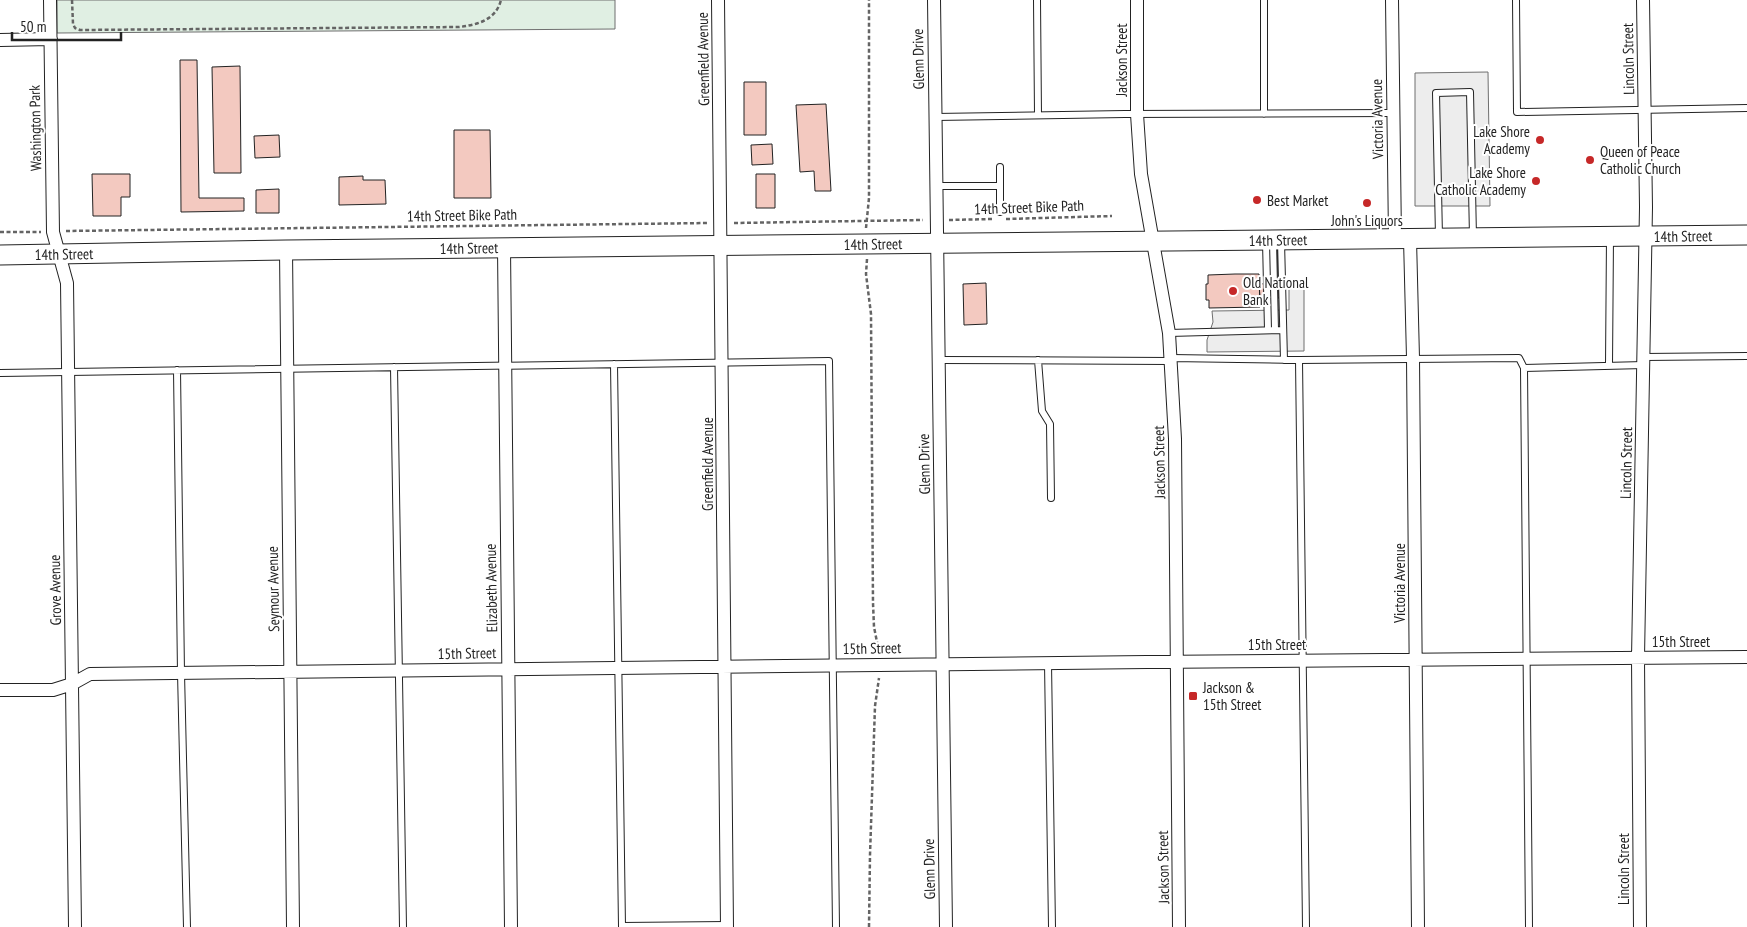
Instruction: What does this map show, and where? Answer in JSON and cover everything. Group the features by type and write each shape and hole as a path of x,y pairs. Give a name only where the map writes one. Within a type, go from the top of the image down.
{"street":[{"name":"Washington Park","path":"50,0 53,232 60,254"},
{"name":"Greenfield Avenue","path":"718,0 727,926"},
{"name":"Glenn Drive","path":"934,0 946,927"},
{"name":"Jackson Street","path":"1137,0 1137,114 1141,174 1169,333 1175,439 1179,927"},
{"name":"Victoria Avenue","path":"1392,0 1393,113 1413,358 1418,927"},
{"name":"Lincoln Street","path":"1640,927 1638,658 1646,236 1643,0"},
{"path":"0,40 51,39"},
{"name":"14th Street","path":"0,255 286,250 1747,235"},
{"name":"Elizabeth Avenue","path":"504,248 511,927"},
{"name":"Seymour Avenue","path":"286,250 293,927"},
{"name":"Grove Avenue","path":"60,254 67,283 75,927"},
{"name":"15th Street","path":"0,690 53,690 72,684 90,674 1177,661 1747,657"}],"lane":[{"path":"1037,0 1038,115"},
{"path":"1264,0 1264,114"},
{"path":"1516,0 1517,112 1747,108"},
{"path":"1439,238 1436,93 1470,92 1473,238"},
{"path":"935,117 1393,113"},
{"path":"1000,167 1000,212"},
{"path":"936,186 1000,186"},
{"path":"1609,366 1610,236"},
{"path":"1273,240 1283,330 1284,360"},
{"path":"1272,330 1273,240"},
{"path":"1169,333 1283,330"},
{"path":"1524,368 1609,366 1644,361 1747,356"},
{"path":"939,360 1519,358 1524,368 1529,927"},
{"path":"1038,360 1042,411 1050,424 1051,498"},
{"path":"1299,360 1306,927"},
{"path":"0,373 830,361 836,927"},
{"path":"614,364 622,926 727,926"},
{"path":"394,367 403,927"},
{"path":"177,370 187,927"},
{"path":"1048,663 1052,927"}],"path":[{"path":"72,0 73,24 75,28 80,30 459,27 474,25 489,19 499,8 501,0"},
{"path":"866,227 869,188 869,0"},
{"name":"14th Street Bike Path","path":"1005,219 1112,216"},
{"name":"14th Street Bike Path","path":"948,220 996,219"},
{"name":"14th Street Bike Path","path":"0,232 925,220"},
{"path":"867,259 866,274 871,314 873,603 874,627 879,652"},
{"path":"869,927 875,706 879,681"}],"green space":[{"path":"57,0 615,0 615,29 57,33"}],"shaded area":[{"path":"1488,72 1490,206 1415,206 1415,73"},
{"path":"1304,282 1304,351 1207,352 1207,340 1213,322 1212,311 1289,310 1289,283"}],"building":[{"path":"180,60 197,60 199,198 244,198 244,211 181,212"},
{"path":"240,66 241,173 214,173 212,67"},
{"path":"744,82 766,82 766,135 744,135"},
{"path":"826,104 831,191 815,191 814,171 800,172 796,105"},
{"path":"454,130 490,130 491,198 454,198"},
{"path":"279,135 280,157 255,158 254,136"},
{"path":"772,144 773,164 752,165 751,145"},
{"path":"92,174 130,174 130,197 121,197 121,216 93,216"},
{"path":"756,174 775,174 775,208 756,208"},
{"path":"363,176 363,180 385,180 386,204 339,205 339,177"},
{"path":"279,189 279,213 256,213 256,190"},
{"name":"Old National Bank","path":"1259,274 1260,307 1209,308 1209,300 1206,300 1208,275"},
{"path":"986,283 987,324 964,325 963,284"},
{"path":"1279,283 1279,298 1260,298 1259,284"}],"place":[{"name":"Lake Shore Academy","path":"1540,140"},
{"name":"Queen of Peace Catholic Church","path":"1590,160"},
{"name":"Lake Shore Catholic Academy","path":"1536,181"},
{"name":"Best Market","path":"1257,200"},
{"name":"John's Liquors","path":"1367,203"},
{"name":"Old National Bank","path":"1233,291"},
{"name":"Jackson & 15th Street","path":"1193,696"}]}
